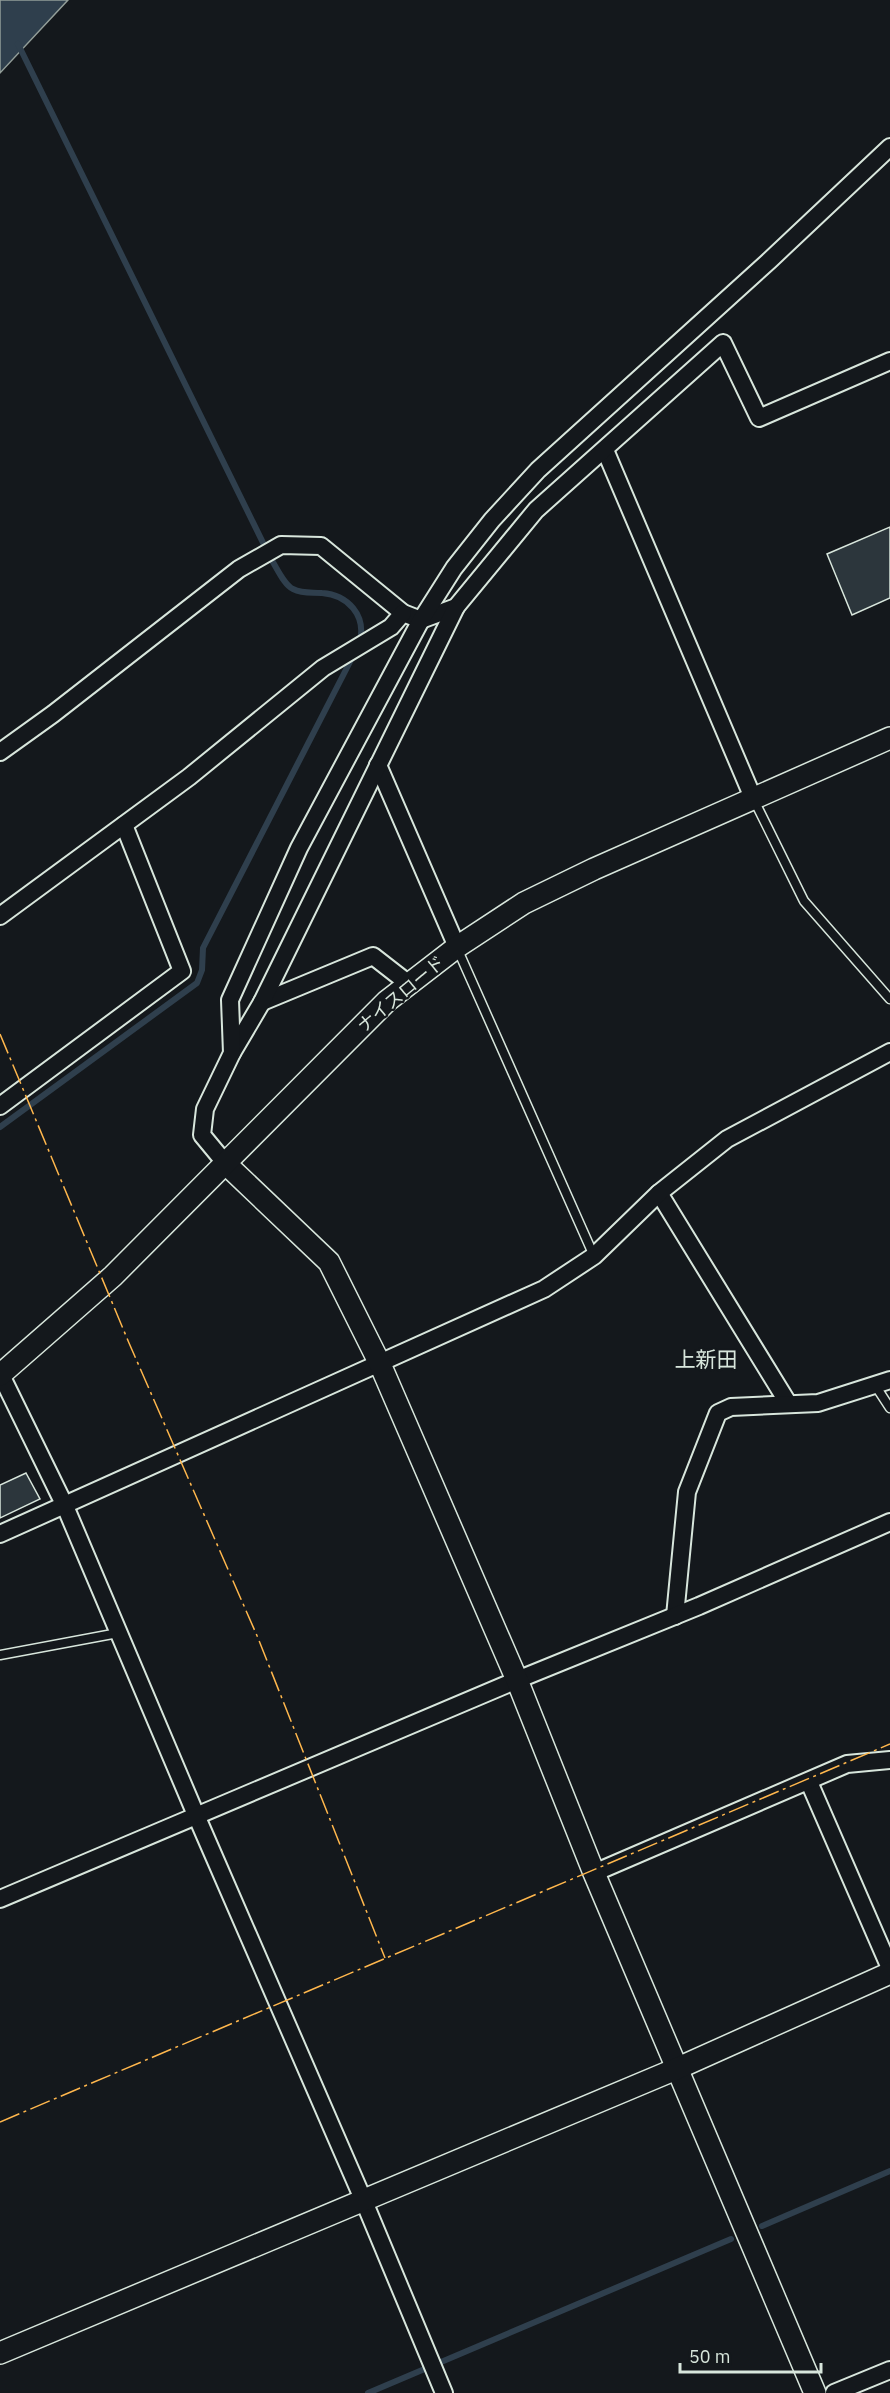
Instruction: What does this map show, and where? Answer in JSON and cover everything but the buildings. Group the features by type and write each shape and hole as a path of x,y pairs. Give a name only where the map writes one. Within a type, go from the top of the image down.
{"street":[{"path":"232,1053 230,1000 299,848 420,620 454,568 538,470 770,261 890,147"},
{"path":"815,2393 594,1874 518,1680 380,1364 329,1262 226,1164 202,1135 205,1109 232,1053 262,1002 456,607 536,510 723,344 759,418 890,361"},
{"path":"605,450 754,800"},
{"path":"0,752 53,714 239,569 281,545 321,546 403,613 420,620 456,607"},
{"path":"0,916 189,777 323,668 391,627 403,613"},
{"name":"ナイスロード","path":"0,1374 113,1276 387,1001 457,947 524,903 594,869 890,738"},
{"path":"378,765 457,947"},
{"path":"0,1106 182,971 124,825"},
{"path":"262,1002 373,956 409,984"},
{"path":"0,1533 65,1506 544,1289 594,1256 659,1193 727,1139 890,1052"},
{"path":"659,1193 788,1403"},
{"path":"0,1374 65,1506 444,2393"},
{"path":"675,1616 687,1492 718,1413 731,1407 818,1403 883,1383"},
{"path":"0,1899 675,1616 890,1522"},
{"path":"594,1874 847,1764 890,1760"},
{"path":"809,1782 890,1968"},
{"path":"0,2353 676,2069 890,1973"},
{"path":"834,2393 890,2370"}],"lane":[{"path":"754,800 804,901 890,999"},
{"path":"457,947 594,1256"},
{"path":"883,1383 890,1408"},
{"path":"0,1655 118,1633"}],"water":[{"path":"0,0 68,0 0,73"}],"waterway":[{"path":"18,44 271,559 284,580 293,589 331,595 347,602 353,608 360,623 360,641"},
{"path":"0,1127 197,983 202,970 203,948 353,656"},
{"path":"762,2226 890,2171"},
{"path":"368,2393 731,2239"}],"power":[{"path":"0,1034 129,1343 258,1638 385,1958"},
{"path":"0,2122 890,1744"}],"district":[{"name":"上新田","path":"706,1360"}]}
